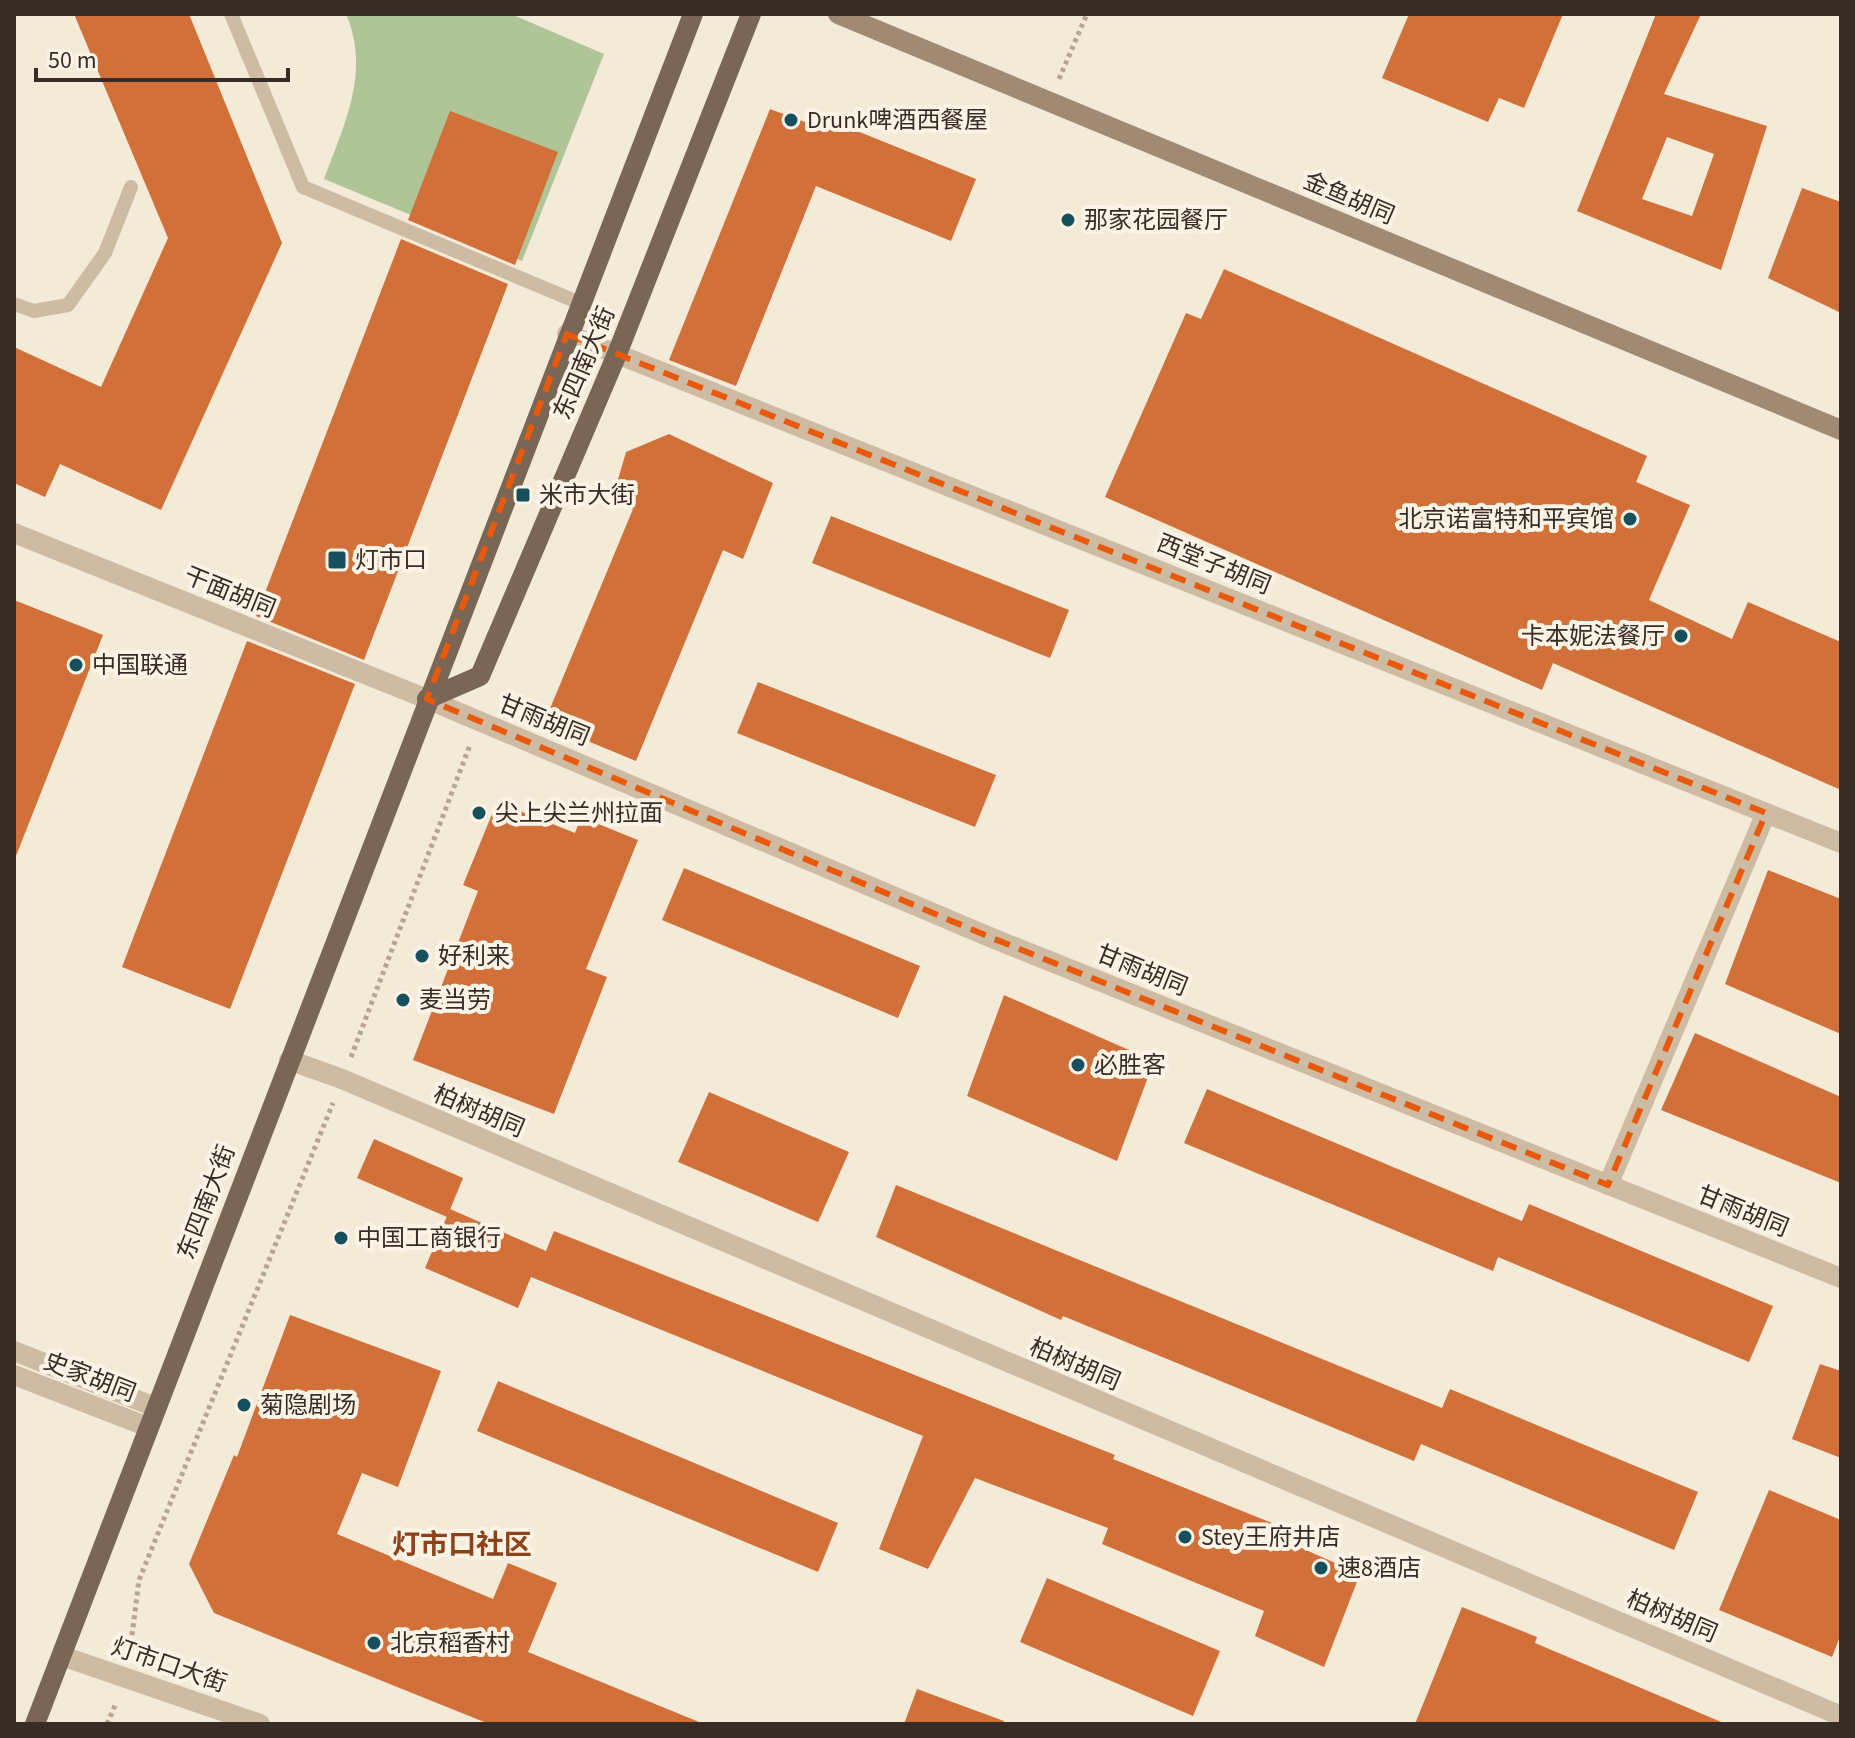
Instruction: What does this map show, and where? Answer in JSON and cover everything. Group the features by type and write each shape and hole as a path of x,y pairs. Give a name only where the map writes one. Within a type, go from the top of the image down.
{"main road":[{"name":"东四南大街","path":"35,1724 567,334 693,14"},
{"name":"东四南大街","path":"427,699 480,676 617,354 751,14"},
{"name":"金鱼胡同","path":"838,14 1841,430"}],"street":[{"name":"西堂子胡同","path":"567,334 1841,843"},
{"name":"干面胡同","path":"14,533 427,699"},
{"name":"甘雨胡同","path":"427,699 992,938 1841,1278"},
{"path":"1608,1185 1766,813"},
{"name":"柏树胡同","path":"289,1060 342,1079 1841,1716"},
{"path":"14,1351 155,1407"},
{"name":"史家胡同","path":"14,1375 148,1427"},
{"name":"灯市口大街","path":"62,1656 260,1724"}],"lane":[{"path":"231,14 303,187 580,303"},
{"path":"14,304 34,311 68,305 105,253 131,187"}],"path":[{"path":"1049,102 1087,14"},
{"path":"107,1724 126,1678 139,1580 342,1079 479,721"}],"highlighted area":[{"path":"567,334 1766,813 1608,1185 992,938 427,699"}],"green space":[{"path":"346,14 511,14 604,54 522,261 324,179 346,118 355,77 353,36"}],"building":[{"path":"74,14 189,14 282,243 161,510 60,464 45,497 14,483 14,347 101,387 168,238"},
{"path":"1409,14 1563,14 1524,108 1499,98 1488,122 1382,78"},
{"path":"1656,14 1701,14 1664,94 1767,126 1721,270 1577,211","holes":["1667,137 1714,154 1692,216 1642,199"]},
{"path":"770,109 805,122 810,112 976,179 951,241 816,186 736,386 669,360"},
{"path":"450,111 558,152 515,265 408,220"},
{"path":"1802,188 1841,202 1841,313 1768,278"},
{"path":"401,239 508,284 364,660 256,616"},
{"path":"1224,269 1647,456 1636,482 1690,505 1649,600 1732,639 1748,602 1841,642 1841,790 1553,663 1542,690 1105,497 1186,313 1201,319"},
{"path":"669,434 773,483 743,559 723,550 636,761 544,723 633,509 612,500 626,452"},
{"path":"831,516 1069,610 1050,658 812,563"},
{"path":"14,600 103,635 16,856 14,855"},
{"path":"247,641 355,684 230,1009 122,967"},
{"path":"758,682 996,775 975,827 737,733"},
{"path":"497,802 575,833 581,817 638,840 586,969 607,977 554,1114 413,1060 478,891 463,885"},
{"path":"684,868 920,966 898,1018 662,920"},
{"path":"1768,870 1841,899 1841,1034 1725,984"},
{"path":"1004,995 1154,1061 1117,1161 967,1096"},
{"path":"1695,1033 1841,1097 1841,1183 1661,1110"},
{"path":"1207,1089 1522,1221 1529,1204 1773,1306 1749,1362 1498,1257 1493,1271 1184,1143"},
{"path":"709,1092 849,1152 818,1222 678,1162"},
{"path":"374,1139 463,1178 447,1217 357,1178"},
{"path":"896,1185 1442,1408 1450,1389 1698,1492 1674,1550 1421,1444 1414,1461 1063,1316 1061,1320 876,1237"},
{"path":"450,1209 546,1251 554,1231 1115,1455 1113,1459 1272,1523 1268,1533 1360,1574 1324,1667 1255,1636 1264,1611 1102,1544 1108,1528 975,1478 928,1569 879,1549 923,1436 531,1277 518,1308 425,1268"},
{"path":"290,1315 441,1371 398,1487 362,1473 337,1534 493,1599 508,1563 557,1583 528,1652 704,1724 489,1724 214,1613 189,1564 234,1455 237,1457"},
{"path":"1820,1364 1841,1371 1841,1458 1792,1439"},
{"path":"498,1381 838,1523 818,1572 477,1431"},
{"path":"1769,1490 1841,1520 1841,1634 1832,1657 1719,1610"},
{"path":"1047,1578 1220,1651 1193,1716 1020,1642"},
{"path":"1462,1607 1537,1637 1535,1643 1726,1724 1415,1724"},
{"path":"917,1689 1004,1721 1003,1724 904,1724"}],"place":[{"name":"Drunk啤酒西餐屋","path":"791,120"},
{"name":"那家花园餐厅","path":"1068,220"},
{"name":"米市大街","path":"523,495"},
{"name":"北京诺富特和平宾馆","path":"1630,519"},
{"name":"灯市口","path":"337,560"},
{"name":"卡本妮法餐厅","path":"1681,636"},
{"name":"中国联通","path":"76,665"},
{"name":"尖上尖兰州拉面","path":"479,813"},
{"name":"好利来","path":"422,956"},
{"name":"麦当劳","path":"403,1000"},
{"name":"必胜客","path":"1078,1065"},
{"name":"中国工商银行","path":"341,1238"},
{"name":"菊隐剧场","path":"244,1405"},
{"name":"Stey王府井店","path":"1185,1537"},
{"name":"速8酒店","path":"1321,1568"},
{"name":"北京稻香村","path":"374,1643"}],"district":[{"name":"灯市口社区","path":"462,1544"}]}
